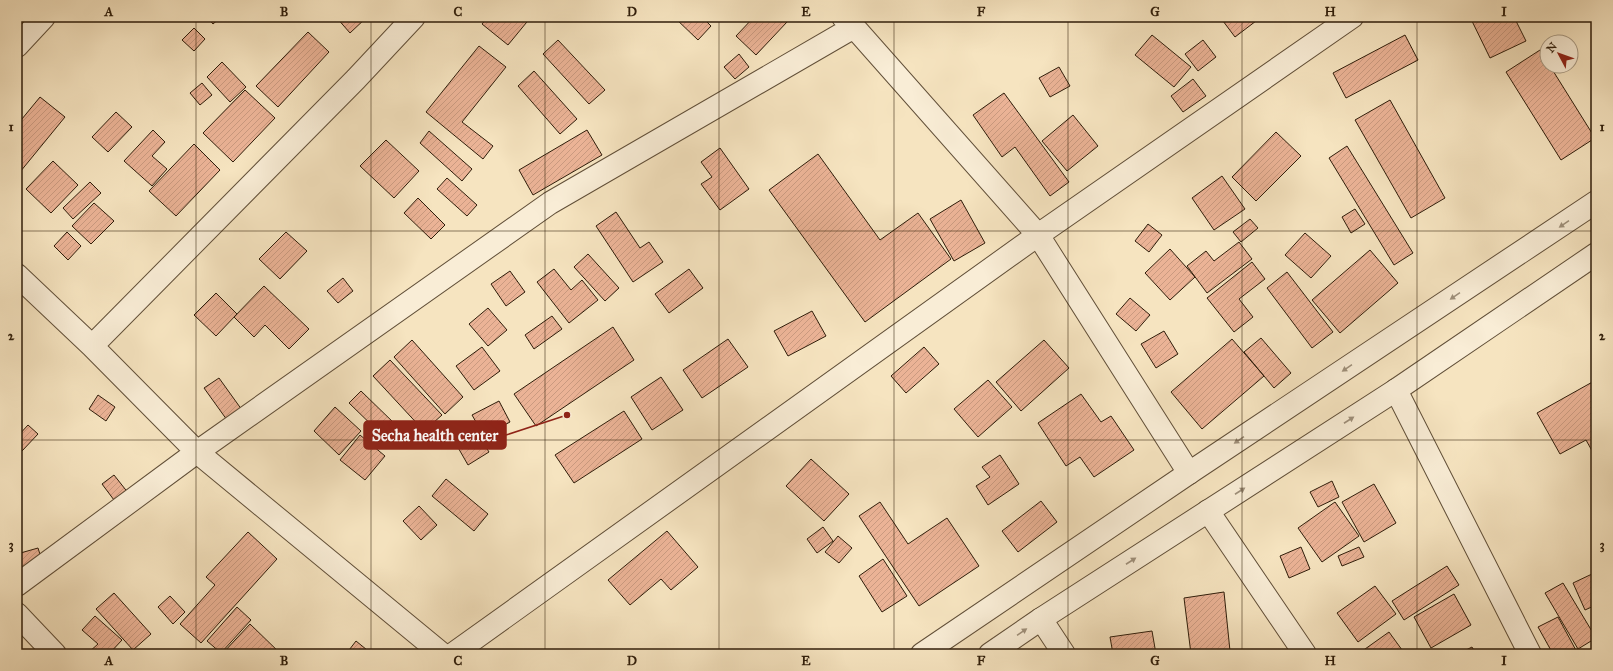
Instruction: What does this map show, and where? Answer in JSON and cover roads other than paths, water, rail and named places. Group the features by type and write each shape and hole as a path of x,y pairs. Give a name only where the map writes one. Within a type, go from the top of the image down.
{"street":[{"path":"17,46 44,17"},
{"path":"92,346 356,79 414,17"},
{"path":"453,654 1038,235 1352,17"},
{"path":"17,585 197,452 550,203 849,22 1038,235 1189,473"},
{"path":"922,654 1189,473 1596,202"},
{"path":"990,654 1041,619 1396,390 1596,254"},
{"path":"17,275 92,346 197,452 442,654"},
{"path":"1396,390 1530,654"},
{"path":"1208,511 1304,654"},
{"path":"17,614 55,654"},
{"path":"1041,619 1064,654"}],"place":[{"name":"Secha health center","path":"567,415"}]}
